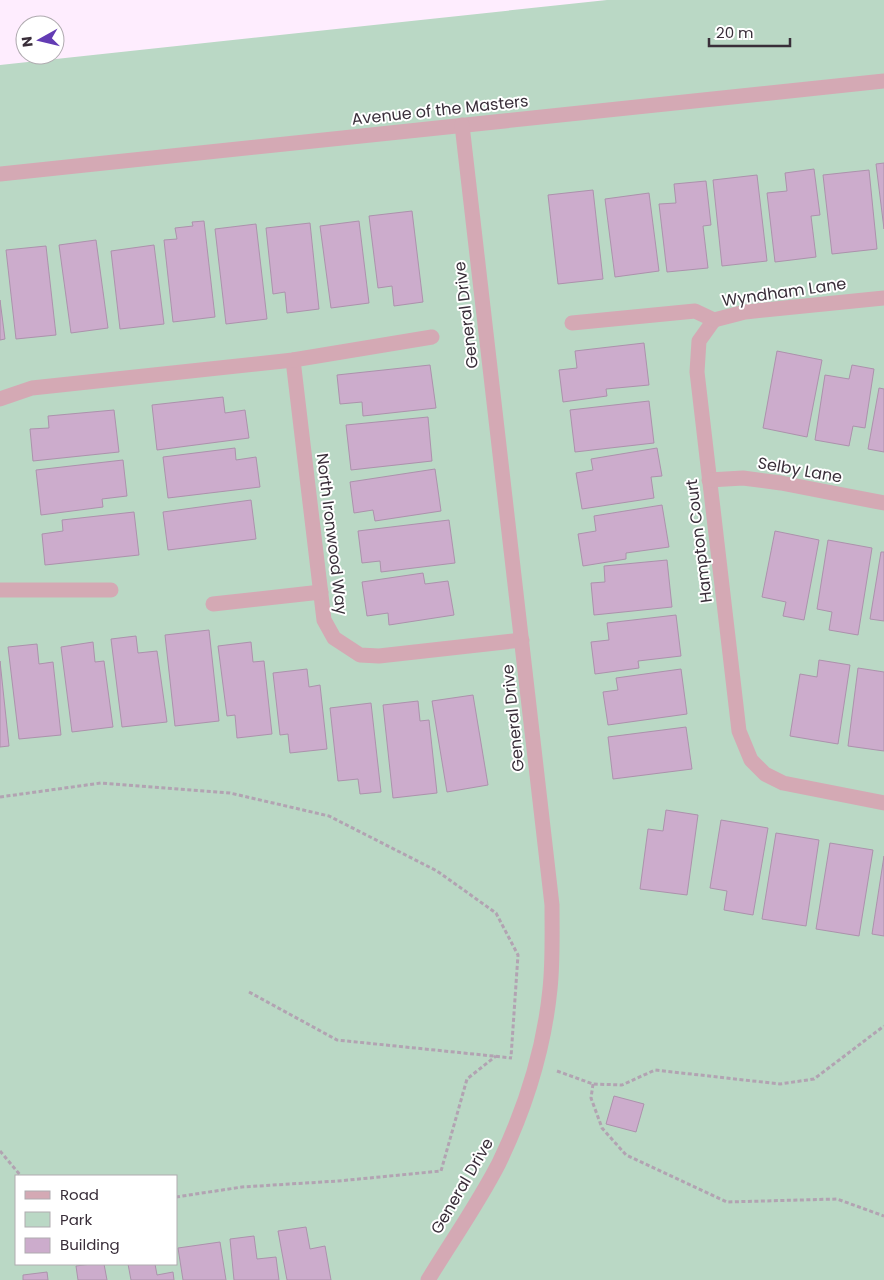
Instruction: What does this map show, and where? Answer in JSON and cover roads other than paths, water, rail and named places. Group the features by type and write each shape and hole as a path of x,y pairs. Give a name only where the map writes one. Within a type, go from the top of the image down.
{"street":[{"name":"Avenue of the Masters","path":"0,174 884,81"},
{"name":"General Drive","path":"428,1280 498,1164 524,1105 541,1045 550,990 552,948 552,905 462,126"},
{"name":"Wyndham Lane","path":"572,323 695,311 714,320 745,312 884,298"},
{"name":"Hampton Court","path":"714,320 699,341 697,372 739,731 751,760 765,774 783,783 884,803"},
{"path":"0,399 32,388 293,360 432,337"},
{"name":"North Ironwood Way","path":"293,360 324,620 334,638 360,654 379,656 522,640"},
{"name":"Selby Lane","path":"710,480 743,478 781,483 884,503"},
{"path":"0,586 111,590"},
{"path":"213,604 321,592"}]}
